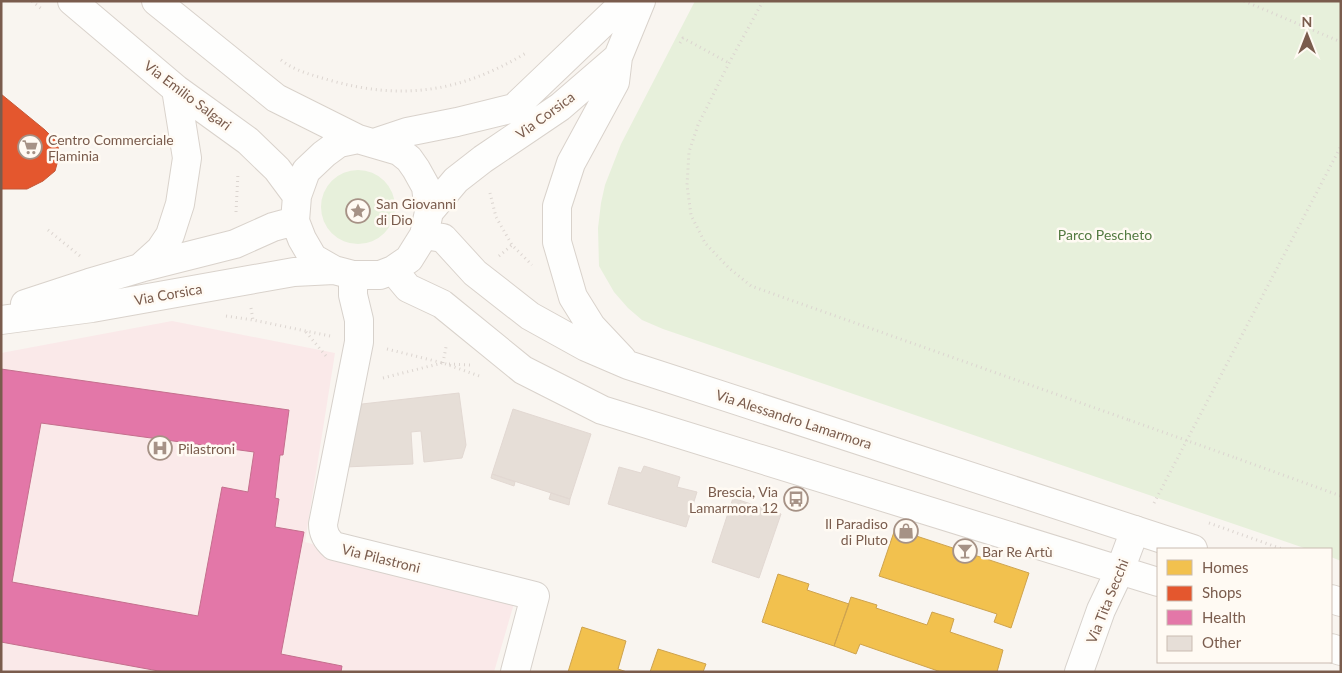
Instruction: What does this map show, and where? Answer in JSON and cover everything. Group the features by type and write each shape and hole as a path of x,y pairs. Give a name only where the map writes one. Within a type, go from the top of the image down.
{"main road":[{"name":"Via Emilio Salgari","path":"72,1 176,89 248,141 277,169 296,208"},
{"path":"156,1 276,98 366,141 399,151 409,159 426,187 426,223 409,259 393,270 380,275 343,273 313,258 302,239 296,208 306,171 339,143 366,141"},
{"name":"Via Corsica","path":"366,141 514,108 626,1"},
{"name":"Via Corsica","path":"426,223 456,180 560,106 618,57 641,1"},
{"path":"618,57 615,82 571,162 568,171 557,206 557,242 572,297 592,326 628,365"},
{"path":"140,268 160,250 170,234 180,204 187,158 176,89"},
{"path":"1,312 140,268 235,244 274,227 296,208"},
{"name":"Via Alessandro Lamarmora","path":"426,223 475,273 530,316 586,348 628,365 1190,548"},
{"path":"393,270 408,288 442,304 523,370 602,410 1157,582"},
{"name":"Via Corsica","path":"1,320 92,308 285,273 343,273"},
{"name":"Via Pilastroni","path":"343,273 353,295 360,320 360,342 323,524 325,535 334,546 535,596 515,672"},
{"name":"Via Tita Secchi","path":"1079,672 1101,610 1120,570 1135,530"}],"path":[{"path":"763,1 698,125 689,152 686,185 691,215 705,243 729,268 751,286 1341,496"},
{"path":"1244,1 1341,42"},
{"path":"680,43 683,38 729,63"},
{"path":"275,56 298,71 338,83 364,89 413,91 437,89 474,79 502,66 532,48"},
{"path":"1154,503 1341,146"},
{"path":"236,218 238,172"},
{"path":"490,194 496,218 512,245 522,255"},
{"path":"48,230 84,259"},
{"path":"221,315 306,331"},
{"path":"443,363 446,345"},
{"path":"1208,522 1279,548"}],"shaded area":[{"name":"Pilastroni","path":"172,321 335,353 305,542 515,600 494,672 1,672 1,353"}],"green space":[{"name":"Parco Pescheto","path":"695,1 1341,1 1341,561 1332,557 1332,548 1304,548 663,329 642,320 614,292 599,266 598,228 601,203 605,185 621,144"},
{"path":"358,170 372,173 384,181 392,193 395,207 392,221 384,233 372,241 358,244 344,241 332,233 324,221 321,207 324,193 332,181 344,173"}],"building: Homes":[{"path":"895,529 1029,573 1011,628 994,622 997,614 879,576"},
{"path":"778,574 809,584 807,590 849,604 834,646 762,622"},
{"path":"851,597 877,605 876,608 927,625 932,612 954,619 950,632 1003,650 997,672 941,672 860,644 856,654 834,646"},
{"path":"582,627 626,641 618,669 627,672 568,672"},
{"path":"658,649 706,664 703,672 650,672"}],"building: Shops":[{"name":"Centro Commerciale Flaminia","path":"1,94 56,141 60,153 55,171 43,181 27,189 1,189"}],"building: Health":[{"path":"1,369 289,410 283,455 280,455 275,498 279,499 275,527 304,532 281,654 342,666 341,672 164,672 1,642","holes":["41,423 254,452 248,492 222,487 198,616 12,582"]}],"building: Other":[{"path":"459,393 466,445 462,458 424,462 421,431 411,432 413,464 345,467 362,404"},
{"path":"513,409 591,434 570,499 492,474"},
{"path":"644,466 680,477 677,487 697,492 686,527 608,504 619,467 641,473"},
{"path":"492,474 515,482 514,486 491,478"},
{"path":"551,493 570,499 569,505 549,499"},
{"path":"733,498 781,514 759,578 712,562"}],"place":[{"name":"Centro Commerciale Flaminia","path":"30,147"},
{"name":"San Giovanni di Dio","path":"358,211"},
{"name":"Pilastroni","path":"160,448"},
{"name":"Brescia, Via Lamarmora 12","path":"796,499"},
{"name":"Il Paradiso di Pluto","path":"906,531"},
{"name":"Bar Re Artù","path":"965,551"}]}
